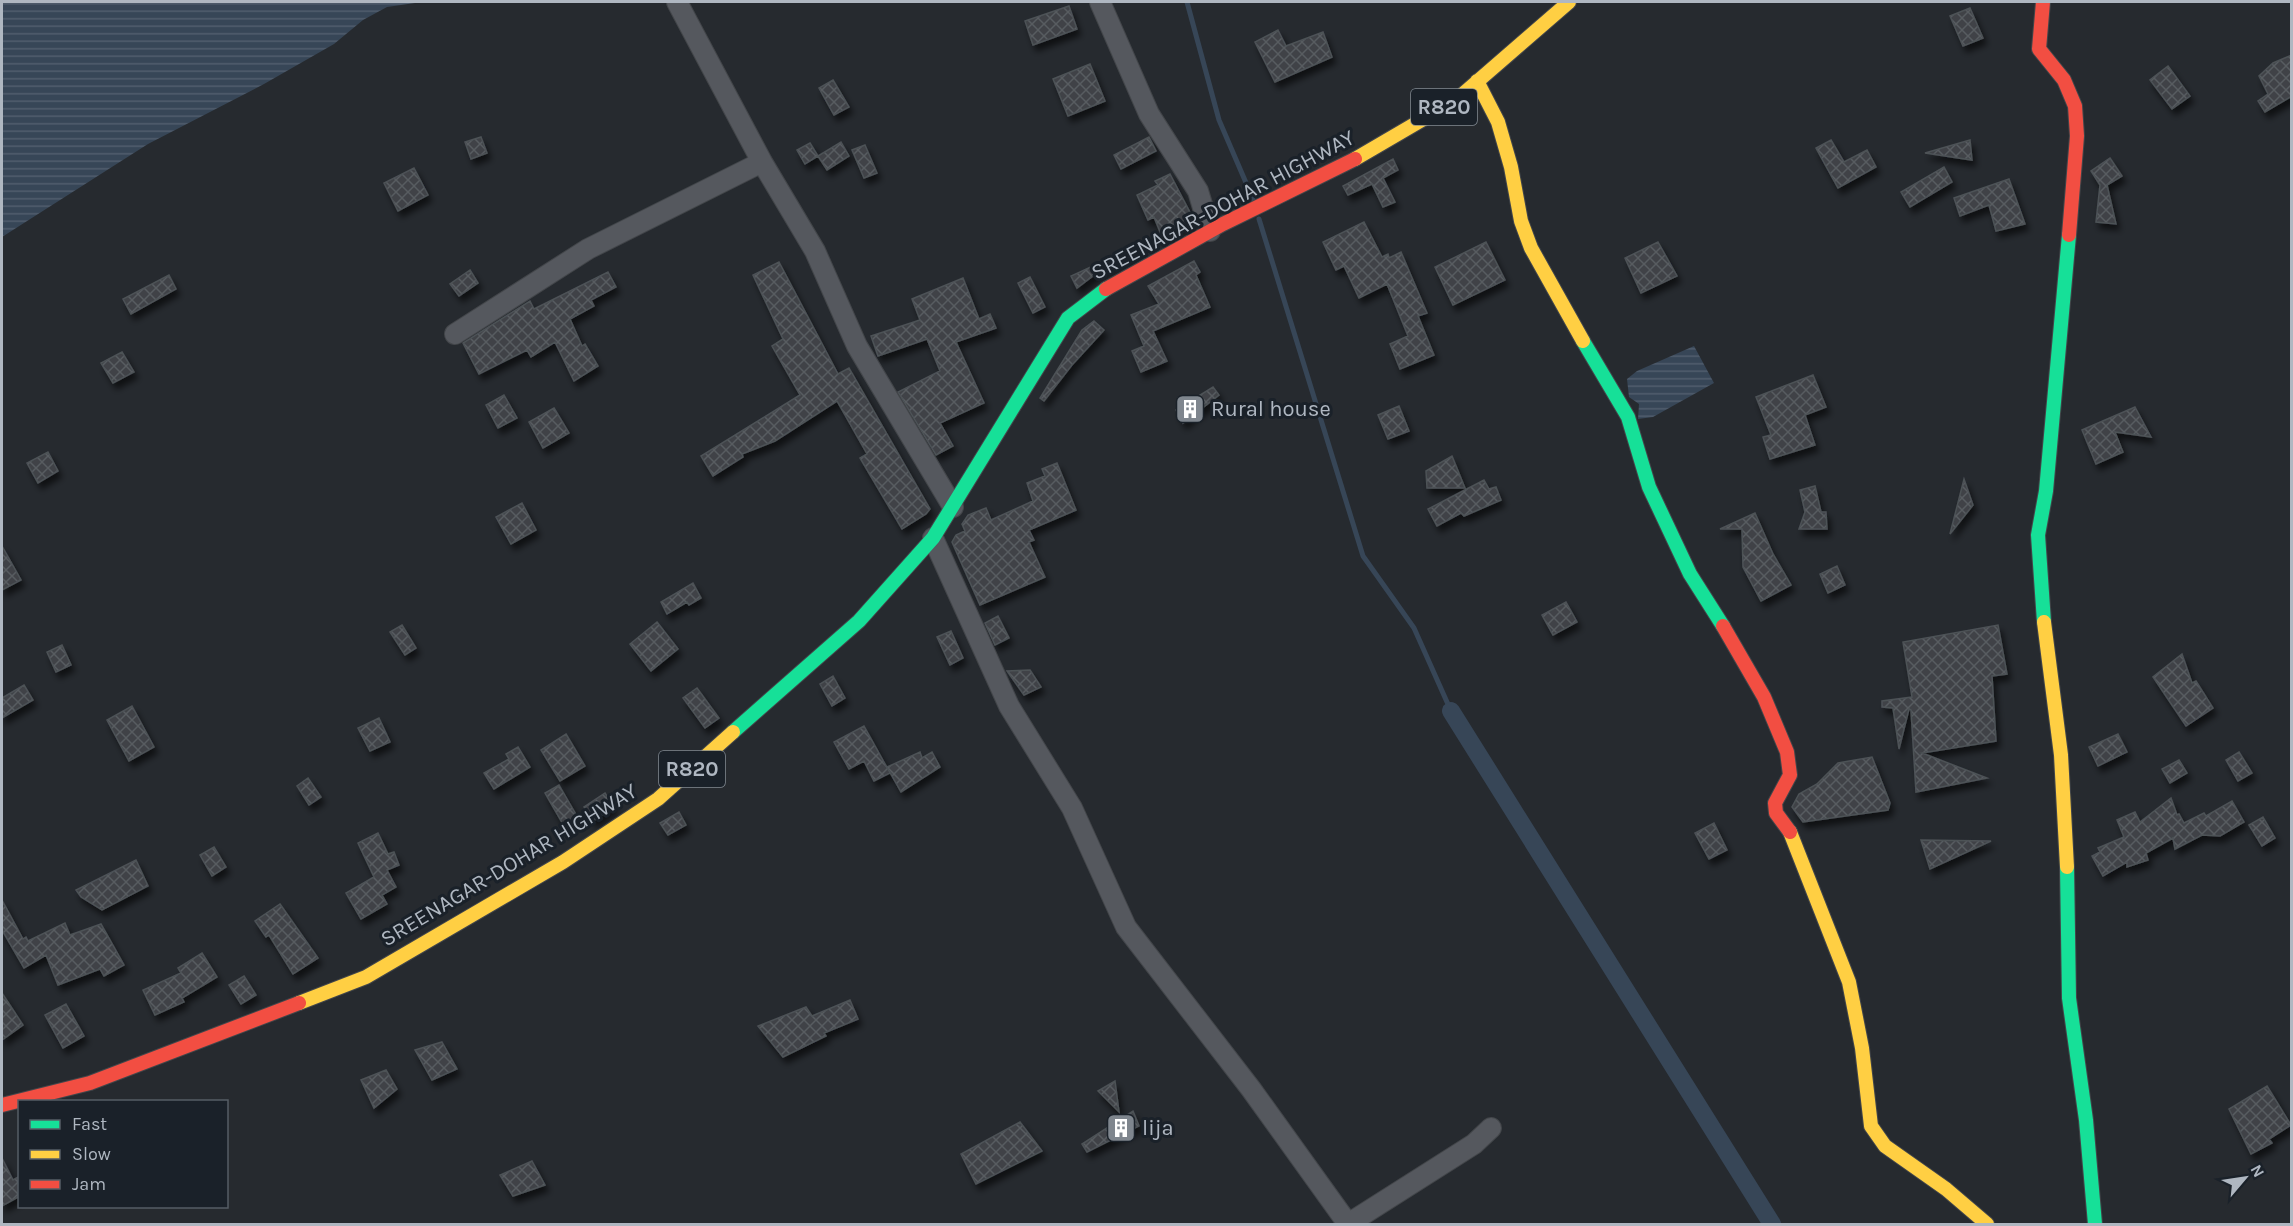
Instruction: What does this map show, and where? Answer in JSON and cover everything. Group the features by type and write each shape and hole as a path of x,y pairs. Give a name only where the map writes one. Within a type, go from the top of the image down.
{"street":[{"path":"677,2 762,162 815,251 857,346 953,507"},
{"path":"1100,2 1149,114 1217,228"},
{"name":"SREENAGAR-DOHAR HIGHWAY","path":"22,1100 90,1083 366,976 563,862 658,799 859,621 933,538 1038,362 1068,318 1106,289 1217,228 1302,187 1456,100 1569,2"},
{"path":"2043,2 2039,49 2066,79 2075,100 2077,136 2058,370 2046,491 2038,535 2038,564 2048,667 2061,755 2069,902 2069,998 2074,1049 2086,1120 2095,1224"},
{"path":"1477,81 1498,122 1511,167 1521,221 1531,248 1551,288 1628,417 1649,487 1690,574 1758,687 1787,752 1790,775 1775,803 1776,813 1791,833 1849,982 1862,1048 1871,1126 1885,1146 1946,1189 1987,1224"},
{"path":"455,334 588,249 762,162"},
{"path":"933,538 1009,706 1072,808 1126,927 1251,1089 1348,1224 1474,1144 1491,1128"},
{"name":"SREENAGAR-DOHAR HIGHWAY","path":"2,1105 18,1101"}],"water":[{"path":"2,2 422,2 387,7 363,20 334,44 264,84 148,144 2,237"},
{"path":"1694,346 1714,383 1653,417 1638,419 1639,404 1629,397 1627,379 1637,371"}],"building":[{"path":"1069,6 1077,29 1033,45 1025,21"},
{"path":"1970,8 1983,38 1963,46 1950,16"},
{"path":"1278,30 1286,46 1323,32 1332,57 1275,82 1255,42"},
{"path":"2292,55 2292,96 2265,112 2258,101 2268,94 2259,76 2273,63"},
{"path":"1090,64 1105,101 1068,116 1053,79"},
{"path":"2168,66 2190,96 2172,109 2150,80"},
{"path":"833,80 849,107 834,115 819,88"},
{"path":"481,137 487,153 471,159 465,142"},
{"path":"1149,137 1156,151 1121,169 1114,155"},
{"path":"1831,140 1844,162 1867,150 1876,167 1838,188 1816,148"},
{"path":"1970,140 1972,160 1925,153"},
{"path":"841,142 849,156 827,170 818,156"},
{"path":"810,143 818,156 805,164 797,150"},
{"path":"865,145 877,173 864,178 852,150"},
{"path":"2110,158 2122,176 2107,185 2116,224 2096,222 2100,185 2091,171"},
{"path":"1393,159 1398,170 1383,178 1395,202 1383,207 1372,184 1348,195 1343,186"},
{"path":"1944,167 1952,182 1910,207 1901,192"},
{"path":"414,168 428,195 398,211 384,183"},
{"path":"1170,174 1194,220 1162,237 1154,217 1148,220 1137,195 1158,185 1155,181"},
{"path":"2009,179 2025,224 1996,231 1989,205 1960,216 1954,198"},
{"path":"1364,222 1382,257 1388,254 1389,258 1401,252 1427,313 1418,316 1434,355 1400,369 1390,344 1408,336 1387,284 1359,298 1344,266 1336,270 1323,242"},
{"path":"1486,242 1505,280 1453,305 1435,267"},
{"path":"1658,242 1677,276 1641,293 1625,258"},
{"path":"1134,247 1136,252 1097,273 1077,288 1071,276"},
{"path":"1194,261 1200,272 1196,275 1210,307 1153,331 1167,361 1141,372 1132,351 1144,346 1131,315 1159,304 1148,286"},
{"path":"779,262 838,374 849,368 930,509 902,529 860,458 867,454 837,401 775,441 742,454 743,457 713,476 701,456 800,395 772,346 783,339 753,275"},
{"path":"470,270 478,283 459,296 450,284"},
{"path":"608,272 616,287 591,300 594,306 570,319 582,346 585,344 598,366 574,381 555,342 531,357 527,350 479,374 463,343 530,301 534,309"},
{"path":"169,275 176,289 131,314 123,299"},
{"path":"1030,277 1045,307 1033,313 1018,283"},
{"path":"963,278 979,319 990,314 996,328 956,342 984,403 940,423 953,446 936,455 898,392 940,371 927,339 878,356 871,336 920,320 912,299"},
{"path":"1094,321 1104,330 1072,365 1044,401 1040,398 1082,330"},
{"path":"122,352 134,372 113,383 101,363"},
{"path":"1813,375 1826,407 1805,415 1815,445 1770,459 1763,437 1771,435 1756,397"},
{"name":"Rural house","path":"1213,387 1219,395 1183,423 1176,410"},
{"path":"504,395 517,418 498,428 486,405"},
{"path":"1399,406 1409,431 1388,439 1378,415"},
{"path":"2135,407 2151,437 2115,432 2123,452 2096,464 2082,430"},
{"path":"554,408 569,433 543,448 529,422"},
{"path":"48,452 58,471 38,483 27,463"},
{"path":"1452,456 1465,488 1427,488 1426,471"},
{"path":"1057,463 1076,510 1029,530 1034,540 1029,542 1045,577 980,605 952,542 956,535 965,531 962,524 968,515 986,508 991,520 1033,501 1027,483 1045,476 1042,469"},
{"path":"1964,479 1973,505 1950,534"},
{"path":"1484,480 1489,489 1496,487 1501,500 1464,516 1461,513 1437,526 1428,509"},
{"path":"1815,486 1821,512 1826,512 1827,529 1799,529 1805,512 1800,490"},
{"path":"522,503 536,530 511,544 496,517"},
{"path":"1755,513 1773,554 1791,585 1761,601 1743,567 1742,529 1720,529"},
{"path":"2,546 21,580 2,590"},
{"path":"1837,566 1845,585 1828,593 1820,574"},
{"path":"693,583 701,598 689,605 687,602 667,614 661,602"},
{"path":"1566,602 1577,622 1553,635 1542,615"},
{"path":"998,616 1009,638 995,645 985,623"},
{"path":"657,622 678,649 651,671 630,644"},
{"path":"402,625 416,648 405,655 390,632"},
{"path":"1998,625 2007,674 1992,676 1996,741 1922,753 1987,778 1916,792 1911,710 1909,709 1899,749 1893,708 1882,707 1882,701 1912,697 1903,642"},
{"path":"951,631 963,658 950,665 937,637"},
{"path":"62,645 71,665 56,672 47,652"},
{"path":"2182,654 2192,683 2196,681 2213,708 2186,726 2153,677"},
{"path":"1030,670 1041,687 1024,695 1007,671"},
{"path":"833,676 845,698 832,706 820,684"},
{"path":"24,685 33,700 2,718 2,698"},
{"path":"697,688 719,718 705,728 683,698"},
{"path":"132,706 154,747 129,761 107,720"},
{"path":"379,718 390,742 370,751 358,728"},
{"path":"864,726 890,773 874,781 864,761 849,769 834,742"},
{"path":"566,734 585,766 560,781 541,750"},
{"path":"2118,734 2127,752 2098,766 2089,747"},
{"path":"518,747 530,767 494,789 484,773 509,759 506,754"},
{"path":"920,752 922,758 932,752 940,767 901,792 887,767"},
{"path":"2239,752 2252,773 2238,781 2226,760"},
{"path":"1872,757 1890,803 1888,810 1803,822 1792,807 1799,794 1817,784 1838,763"},
{"path":"2179,760 2187,773 2170,783 2162,769"},
{"path":"308,778 321,797 309,805 297,786"},
{"path":"559,785 578,818 564,826 545,793"},
{"path":"605,793 614,807 593,821 584,807"},
{"path":"2171,798 2177,815 2179,814 2184,823 2204,813 2206,816 2232,801 2244,822 2220,836 2202,835 2175,849 2173,838 2146,853 2148,860 2127,867 2127,862 2103,876 2092,856 2100,852 2098,848 2124,837 2117,820 2135,812 2140,822"},
{"path":"679,812 686,825 668,835 660,823"},
{"path":"2263,817 2275,838 2262,846 2249,825"},
{"path":"1714,823 1727,850 1709,859 1695,833"},
{"path":"378,833 388,854 394,852 399,865 387,870 396,887 382,895 387,904 361,919 346,893 374,877 358,843"},
{"path":"1921,840 1991,841 1930,869"},
{"path":"214,847 226,867 212,876 200,855"},
{"path":"136,860 148,886 102,910 81,897 76,890"},
{"path":"2,900 23,939 26,937 28,941 65,923 70,935 101,924 124,965 104,976 100,969 58,985 46,955 24,968 2,930"},
{"path":"280,904 318,958 293,974 269,935 266,937 255,921"},
{"path":"202,953 217,977 182,998 184,1002 155,1015 143,990 181,973 178,968"},
{"path":"244,976 256,995 241,1004 229,985"},
{"path":"2,993 23,1025 2,1040"},
{"path":"850,1000 858,1019 824,1033 826,1036 783,1057 758,1026 806,1007 812,1016"},
{"path":"66,1004 84,1036 63,1048 45,1015"},
{"path":"442,1042 457,1069 432,1080 415,1050"},
{"path":"386,1070 397,1089 374,1108 361,1080"},
{"path":"1115,1081 1119,1112 1098,1091"},
{"path":"2267,1086 2291,1125 2269,1139 2272,1143 2251,1154 2229,1109"},
{"name":"lija","path":"1133,1111 1139,1126 1087,1152 1082,1144"},
{"path":"1020,1122 1042,1151 976,1184 961,1154"},
{"path":"2,1158 13,1180 18,1177 18,1197 2,1206"},
{"path":"532,1161 545,1185 513,1196 500,1175"}],"waterway":[{"path":"1187,2 1219,120 1253,199"},
{"path":"1259,219 1363,556 1414,628 1451,711"},
{"path":"1451,711 1772,1224"}],"traffic: fast":[{"path":"2044,622 2038,535 2046,491 2069,235"},
{"path":"733,732 859,621 933,538 1068,318 1106,289"},
{"path":"1583,341 1628,417 1649,487 1690,574 1723,626"},
{"path":"2067,867 2069,998 2086,1120 2095,1224"}],"traffic: slow":[{"path":"1355,159 1456,100 1569,2"},
{"path":"1477,81 1498,122 1511,167 1521,221 1531,248 1583,341"},
{"path":"2044,622 2061,755 2067,867"},
{"path":"299,1003 366,977 563,862 658,799 733,732"},
{"path":"1790,832 1849,982 1862,1048 1871,1126 1885,1146 1946,1189 1987,1224"}],"traffic: jam":[{"path":"2043,2 2039,49 2064,80 2075,106 2077,136 2069,235"},
{"path":"1106,289 1223,224 1355,159"},
{"path":"1723,626 1764,697 1787,752 1790,775 1775,803 1776,813 1790,832"},
{"path":"22,1100 90,1083 299,1003"},
{"path":"2,1105 18,1101"}],"place":[{"name":"Rural house","path":"1190,409"},
{"name":"lija","path":"1121,1128"}]}
